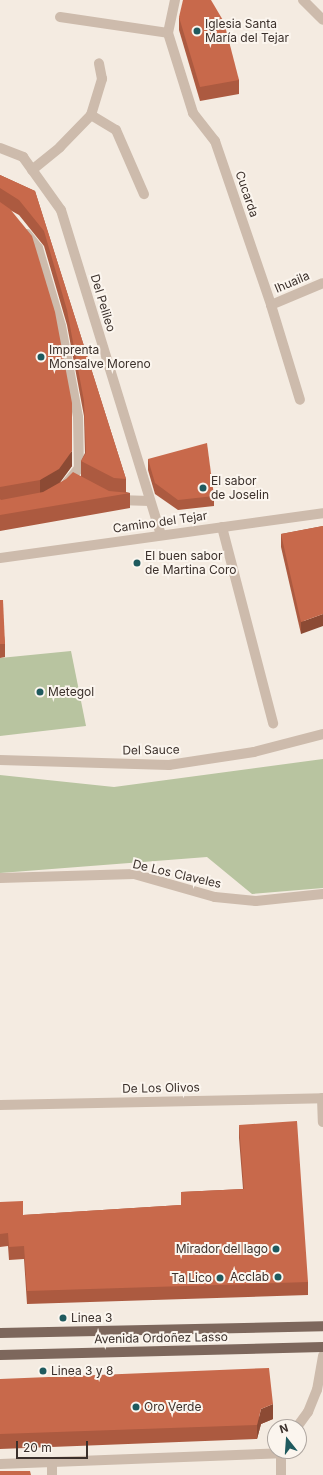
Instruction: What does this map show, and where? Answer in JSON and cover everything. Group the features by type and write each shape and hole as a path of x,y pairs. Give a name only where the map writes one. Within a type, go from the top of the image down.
{"main road":[{"name":"Avenida Ordoñez Lasso","path":"0,1333 323,1326"},
{"name":"Avenida Ordoñez Lasso","path":"0,1355 323,1347"}],"street":[{"path":"60,17 168,33 176,0"},
{"path":"303,0 323,20"},
{"name":"Cucarda","path":"168,33 193,113 215,141 271,305 300,400"},
{"path":"32,170 60,147 91,115 102,79 99,63"},
{"path":"91,115 116,130 144,194"},
{"name":"Del Pelileo","path":"0,148 23,157 61,210 161,535"},
{"path":"19,225 38,248 61,326 78,417 79,468 74,480 58,492"},
{"name":"Ihuaila","path":"271,305 323,283"},
{"path":"105,496 112,500 150,501"},
{"name":"Camino del Tejar","path":"0,558 323,513"},
{"path":"222,527 272,723"},
{"name":"Del Sauce","path":"0,760 169,765 254,752 323,734"},
{"name":"De Los Claveles","path":"0,878 134,874 215,897 256,901 323,894"},
{"name":"De Los Olivos","path":"0,1105 322,1098 323,1122"},
{"path":"303,1419 308,1412 317,1390 323,1356"},
{"path":"0,1464 267,1453"},
{"path":"281,1459 281,1475"},
{"path":"52,1462 52,1475"}],"green space":[{"name":"Metegol","path":"71,651 86,726 0,736 0,658"},
{"path":"323,759 323,888 252,894 207,857 0,873 0,775 114,787"}],"building":[{"path":"183,0 211,0 224,22 239,80 200,87 179,17"},
{"path":"0,175 35,191 126,479 114,478 81,461 86,453 84,401 67,310 44,231 19,200 0,188"},
{"path":"0,202 10,209 32,236 55,312 72,403 72,451 59,469 40,480 0,487"},
{"path":"207,443 214,496 178,500 155,483 148,459"},
{"path":"73,472 109,491 130,493 0,515 0,499 43,492 66,479"},
{"path":"323,526 323,614 301,622 281,534"},
{"path":"0,600 3,600 5,644 0,644"},
{"path":"297,1121 308,1282 27,1291 24,1246 9,1247 8,1233 0,1234 0,1202 23,1201 23,1215 181,1205 181,1192 244,1189 239,1125"},
{"name":"Oro Verde","path":"269,1368 273,1404 261,1409 257,1425 0,1434 0,1379"},
{"path":"0,1471 30,1471 31,1475 0,1475"}],"place":[{"name":"Iglesia Santa María del Tejar","path":"197,31"},
{"name":"Imprenta Monsalve Moreno","path":"41,357"},
{"name":"El sabor de Joselin","path":"203,488"},
{"name":"El buen sabor de Martina Coro","path":"137,563"},
{"name":"Metegol","path":"40,692"},
{"name":"Mirador del lago","path":"276,1249"},
{"name":"Acclab","path":"278,1277"},
{"name":"Ta Lico","path":"220,1278"},
{"name":"Linea 3","path":"63,1318"},
{"name":"Linea 3 y 8","path":"43,1371"},
{"name":"Oro Verde","path":"136,1407"}]}
